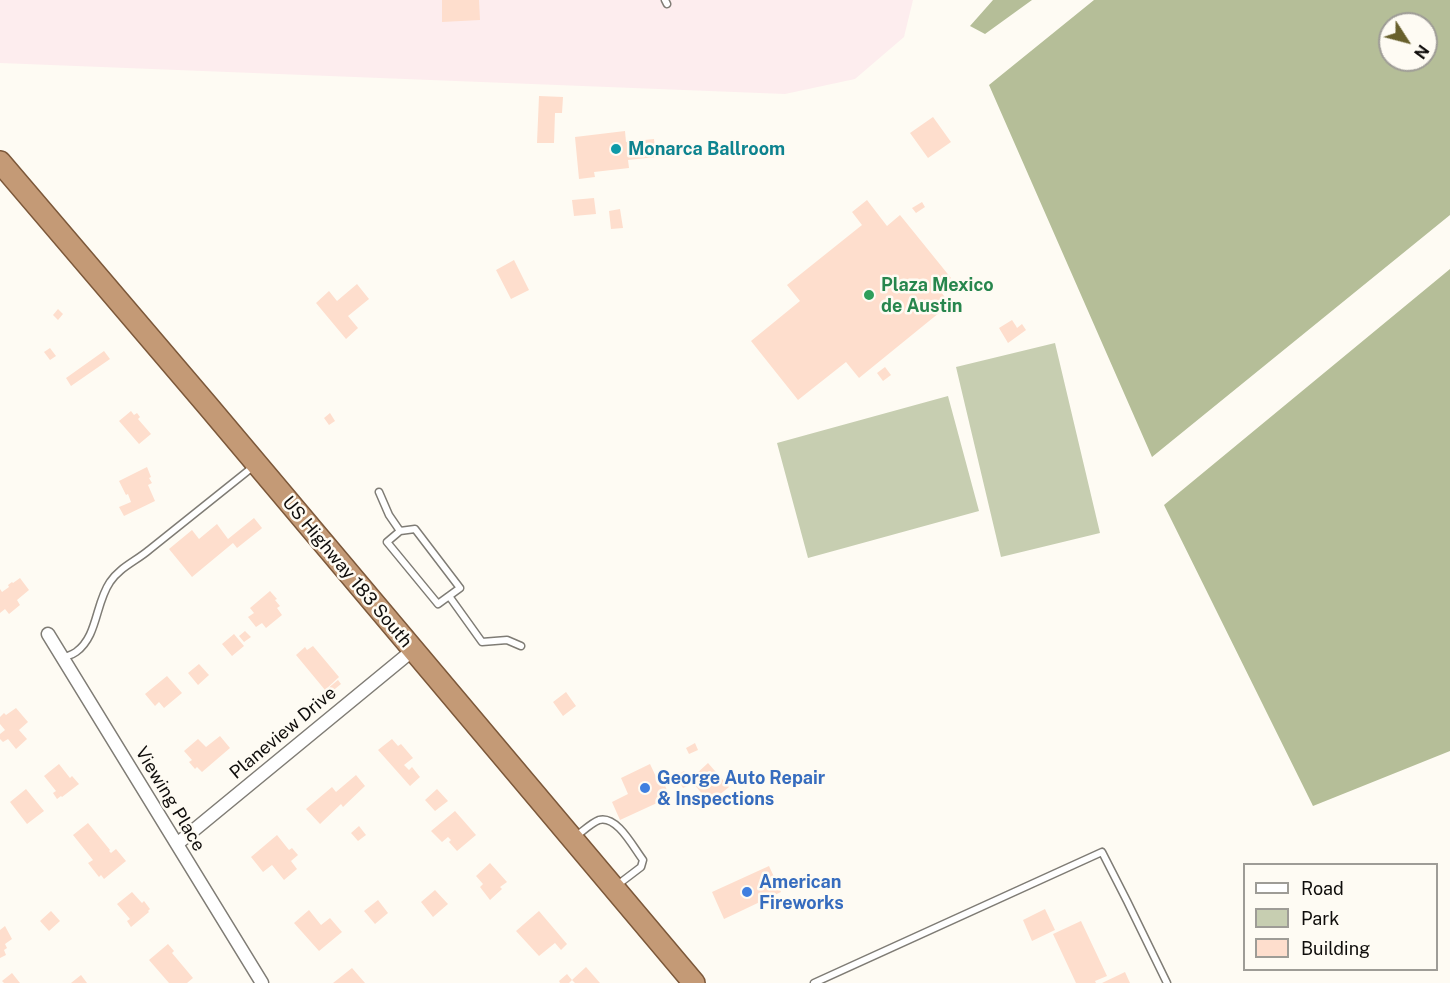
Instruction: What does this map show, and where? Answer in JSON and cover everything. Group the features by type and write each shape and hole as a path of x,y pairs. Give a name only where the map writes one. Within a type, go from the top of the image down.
{"highway":[{"name":"US Highway 183 South","path":"0,162 694,983"}],"street":[{"name":"Viewing Place","path":"48,634 262,983"},
{"name":"Planeview Drive","path":"177,844 413,650"}],"lane":[{"path":"63,658 76,652 88,639 105,591 118,572 256,464"},
{"path":"379,492 389,515 400,531"},
{"path":"415,529 460,588 449,596 438,604 387,542 400,531 415,529"},
{"path":"449,596 482,642 507,640 521,646"},
{"path":"573,839 597,821 607,819 616,824 643,860 641,867 614,888"},
{"path":"814,983 1102,852 1167,983"}],"shaded area":[{"path":"0,0 913,0 904,37 855,79 785,94 0,63"}],"green space":[{"path":"993,0 1032,0 985,34 970,26"},
{"path":"1094,0 1450,0 1450,215 1152,457 989,85"},
{"path":"1450,269 1450,751 1313,806 1164,505"},
{"path":"1055,343 1100,533 1001,557 956,367"},
{"path":"948,396 979,511 808,558 777,443"}],"building":[{"path":"442,0 479,0 480,20 442,22"},
{"path":"539,96 563,97 562,113 555,113 554,143 537,143"},
{"path":"933,117 951,142 928,158 910,133"},
{"name":"Monarca Ballroom","path":"625,131 626,142 654,139 656,157 628,160 629,168 594,172 595,177 579,179 575,137"},
{"path":"594,198 596,214 574,216 572,200"},
{"name":"Plaza Mexico de Austin","path":"867,200 887,226 900,215 951,278 938,288 950,304 859,378 846,362 798,400 751,341 800,301 787,285 862,225 852,212"},
{"path":"922,202 925,207 916,213 912,208"},
{"path":"620,209 623,228 611,229 609,211"},
{"path":"514,260 529,290 511,299 496,270"},
{"path":"357,284 369,299 348,316 358,328 346,339 316,303 329,291 337,301"},
{"path":"58,309 63,314 58,320 53,315"},
{"path":"1012,320 1017,328 1022,324 1026,330 1008,343 999,328"},
{"path":"50,348 56,356 50,360 44,352"},
{"path":"104,351 110,359 71,386 66,378"},
{"path":"885,367 891,375 883,381 877,373"},
{"path":"131,411 134,415 137,413 140,417 138,419 151,434 139,444 119,421"},
{"path":"330,413 335,421 329,425 324,418"},
{"path":"147,467 152,483 148,485 155,501 124,516 119,507 131,502 119,481"},
{"path":"254,518 261,529 237,548 233,543 192,577 169,549 192,530 199,539 217,524 228,539"},
{"path":"20,578 29,590 17,600 20,605 9,614 5,609 0,613 0,589 2,592 9,587 8,585"},
{"path":"270,591 277,599 275,600 280,606 277,608 282,615 266,628 262,623 256,627 248,617 254,613 250,608"},
{"path":"245,631 251,637 244,642 239,636"},
{"path":"234,634 244,646 232,656 222,644"},
{"path":"313,646 339,677 325,690 296,655 305,647 307,650"},
{"path":"199,664 209,675 198,685 188,673"},
{"path":"167,676 182,693 164,708 159,702 155,706 145,694"},
{"path":"338,680 341,684 330,693 327,689"},
{"path":"566,692 576,706 563,716 553,702"},
{"path":"16,708 28,722 19,730 27,739 16,749 8,739 3,742 0,739 0,734 5,730 0,724 0,717"},
{"path":"220,736 230,748 202,772 197,767 195,769 189,762 192,760 184,751 198,739 206,747"},
{"path":"392,739 398,746 401,744 413,758 404,765 409,770 412,767 420,777 410,786 378,750"},
{"path":"695,743 698,750 689,754 686,748"},
{"path":"708,763 729,787 714,799 709,793 704,796 693,783 698,778 695,775"},
{"path":"59,764 70,778 72,776 79,784 57,799 53,793 56,791 44,776"},
{"name":"George Auto Repair & Inspections","path":"650,764 658,781 662,779 670,797 620,820 612,802 628,794 621,778"},
{"path":"684,771 691,784 683,788 676,776"},
{"path":"356,775 365,786 343,807 341,804 320,824 306,809 332,787 336,792"},
{"path":"26,789 44,811 27,824 10,802"},
{"path":"437,789 448,801 435,811 425,800"},
{"path":"455,811 476,835 457,851 449,842 451,840 448,837 442,842 431,831"},
{"path":"88,823 111,853 116,849 126,861 104,879 101,875 99,877 88,863 93,860 73,835"},
{"path":"359,826 366,835 358,841 351,833"},
{"path":"277,835 289,850 292,848 298,855 291,861 297,869 284,880 272,865 263,872 251,857"},
{"path":"490,863 507,882 490,900 480,887 483,884 476,876"},
{"name":"American Fireworks","path":"769,866 781,892 724,919 712,892"},
{"path":"435,890 448,904 433,917 421,902"},
{"path":"132,892 150,909 131,927 127,921 130,919 117,904"},
{"path":"378,900 388,913 375,924 364,911"},
{"path":"1045,909 1055,930 1032,941 1023,920"},
{"path":"309,910 321,925 330,918 342,932 319,951 294,923"},
{"path":"51,911 60,921 49,931 40,921"},
{"path":"539,911 567,944 561,950 555,943 539,956 516,931"},
{"path":"1081,921 1107,976 1095,981 1096,983 1076,983 1053,934"},
{"path":"5,926 12,939 5,944 6,955 0,958 0,930"},
{"path":"168,944 174,951 172,953 193,978 187,983 169,983 149,960"},
{"path":"586,967 600,983 575,983 572,980"},
{"path":"352,968 365,983 333,983"},
{"path":"1125,972 1130,983 1102,983"},
{"path":"12,973 20,983 2,981"},
{"path":"567,974 572,980 569,983 560,983 559,981"},
{"path":"81,975 87,983 71,983"}],"place":[{"name":"Monarca Ballroom","path":"616,149"},
{"name":"Plaza Mexico de Austin","path":"869,295"},
{"name":"George Auto Repair & Inspections","path":"645,788"},
{"name":"American Fireworks","path":"747,892"}]}
